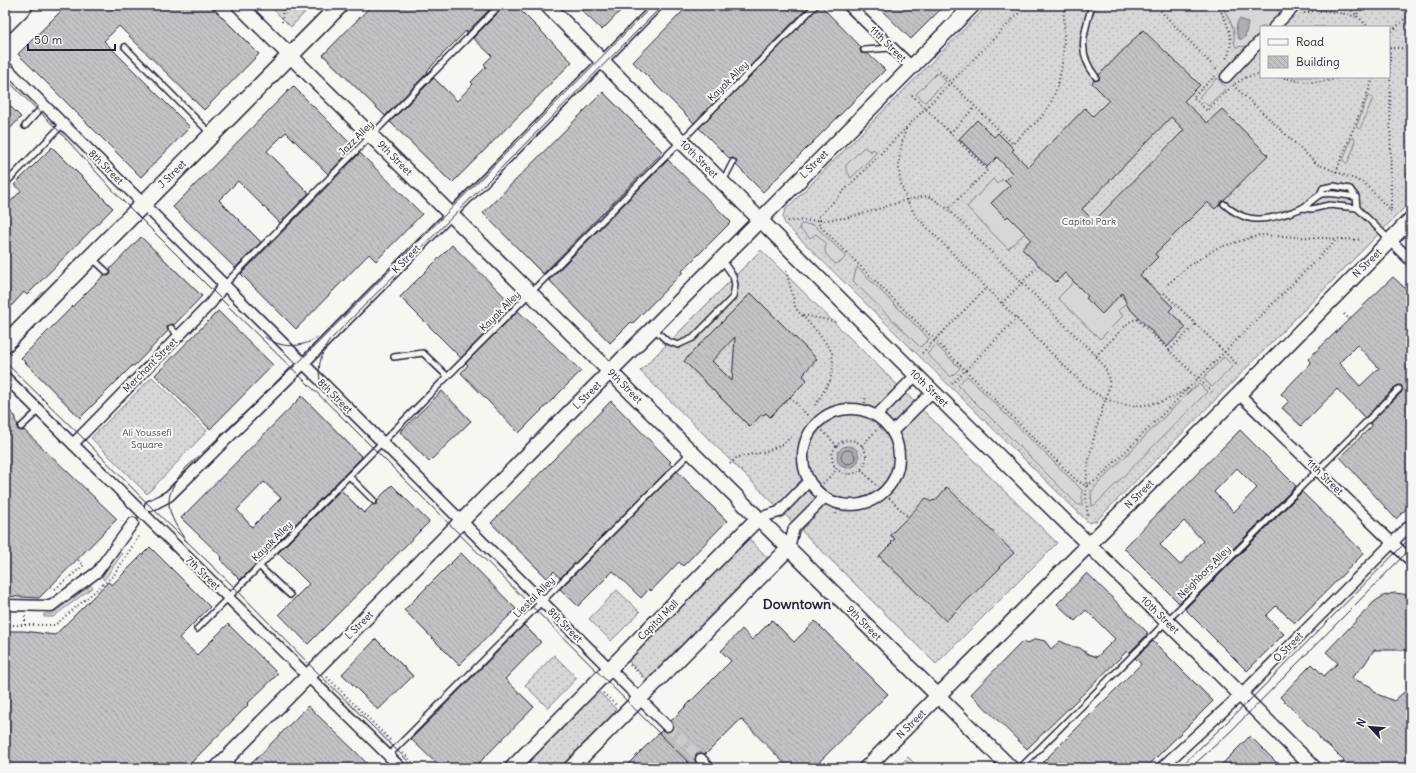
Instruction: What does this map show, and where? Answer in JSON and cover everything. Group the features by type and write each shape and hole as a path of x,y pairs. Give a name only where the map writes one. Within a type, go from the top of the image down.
{"main road":[{"path":"5,25 25,5"},
{"name":"9th Street","path":"239,5 1011,768"},
{"name":"J Street","path":"5,344 340,5"},
{"name":"10th Street","path":"547,5 933,392 1167,621 1314,768"},
{"name":"L Street","path":"217,768 973,5"},
{"name":"N Street","path":"866,768 1239,394 1411,219"},
{"name":"Capitol Mall","path":"512,768 758,518"},
{"path":"571,768 789,548"}],"street":[{"name":"K Street","path":"150,506 169,496 303,364 658,5"},
{"name":"11th Street","path":"848,5 912,67"},
{"path":"1269,26 1294,8 1304,5"},
{"path":"1275,26 1294,8"},
{"path":"1284,26 1294,8"},
{"path":"1260,35 1249,46 1254,56 1260,50"},
{"path":"1222,75 1251,51 1260,41"},
{"name":"8th Street","path":"5,66 666,726"},
{"path":"1390,240 1411,261"},
{"name":"Merchant Street","path":"73,444 211,303 224,285"},
{"path":"876,416 916,375"},
{"name":"7th Street","path":"5,377 401,768"},
{"path":"892,432 933,392"},
{"name":"11th Street","path":"1239,394 1411,561"},
{"path":"846,410 863,411 876,416 892,432 897,445 897,470 890,485 884,492 871,501 838,509 816,491 809,481 804,468 803,454 807,437 819,421 830,414 846,410"},
{"name":"Capitol Mall","path":"758,518 778,512 809,481"},
{"path":"789,548 794,528 824,498"},
{"path":"5,605 51,606 97,572 133,523"},
{"name":"O Street","path":"1161,768 1240,695 1411,524"},
{"path":"700,760 709,768"}],"lane":[{"name":"Jazz Alley","path":"224,285 500,5"},
{"name":"Kayak Alley","path":"197,629 816,5"},
{"path":"1092,5 1082,43 1088,67 1096,77"},
{"path":"125,47 212,134"},
{"path":"864,50 892,48"},
{"path":"25,126 44,105"},
{"path":"5,184 63,124"},
{"path":"722,182 733,162"},
{"path":"1224,204 1240,216 1258,220 1270,218 1302,208 1320,194 1356,197 1357,208"},
{"path":"1302,208 1312,209 1329,205 1357,208 1390,240"},
{"path":"91,256 107,272"},
{"path":"653,328 667,341 678,345 693,338 733,297 735,286 733,276 721,259"},
{"path":"171,328 179,336"},
{"path":"394,357 423,353 447,376"},
{"name":"Neighbors Alley","path":"1020,768 1399,390"},
{"path":"21,427 39,410"},
{"name":"Liestal Alley","path":"389,755 692,452"},
{"path":"349,476 374,501"},
{"path":"259,566 290,595"}],"path":[{"path":"282,22 283,5"},
{"path":"1027,5 819,216 818,220 819,224 965,370 1076,480 1086,486"},
{"path":"937,69 1013,144 1043,114 1056,92 1064,51 1064,5"},
{"path":"1155,5 1233,86 1317,164 1364,183 1391,211 1389,78"},
{"path":"1217,5 1226,20 1231,36 1231,51 1223,64"},
{"path":"1346,5 1367,26"},
{"path":"1355,5 1358,17"},
{"path":"1294,8 1310,11 1335,11 1358,17"},
{"path":"1390,33 1411,13"},
{"path":"1390,48 1411,48"},
{"path":"1221,68 1222,75"},
{"path":"1222,75 1193,97 1207,111 1233,86 1246,77 1260,74"},
{"path":"1286,78 1313,83 1338,78"},
{"path":"1336,172 1374,78"},
{"path":"912,95 988,170 948,209"},
{"path":"950,133 975,106"},
{"path":"906,128 898,164 900,179 906,200 915,215 1084,385 1091,391 1106,399 1123,405 1147,405 1165,401 1191,386"},
{"path":"788,221 846,218 906,200 927,196 948,209 1096,356 1106,369 1110,381 1109,387 1089,453 1086,486 1088,517"},
{"path":"1168,284 1190,265 1217,248 1260,235 1362,240"},
{"path":"1086,486 1097,480 1337,239"},
{"path":"1002,303 1039,265"},
{"path":"786,271 796,309 819,334 832,352 834,366 830,381 814,406"},
{"path":"922,353 986,288"},
{"path":"1164,293 1238,365"},
{"path":"1344,314 1349,319"},
{"path":"802,315 837,322"},
{"path":"952,384 1017,318"},
{"path":"1096,356 1129,322 1136,319 1212,392"},
{"path":"1169,351 1196,324"},
{"path":"863,411 866,396"},
{"path":"790,397 809,417"},
{"path":"820,428 837,446"},
{"path":"862,446 877,430"},
{"path":"730,464 737,457 765,452 781,445 793,436"},
{"path":"846,441 851,441 862,446 866,455 866,460 861,470 856,473 846,474 837,469 832,460 834,450 837,446 846,441"},
{"path":"820,486 837,469"},
{"path":"861,470 877,486"},
{"path":"890,498 908,517"},
{"path":"6,625 55,625 114,575 139,536"},
{"path":"52,590 84,565 77,559"},
{"path":"25,615 25,625"},
{"path":"628,663 645,679"},
{"path":"327,677 418,768"},
{"path":"601,690 618,708"}],"green space":[{"path":"269,5 312,5 291,27"},
{"name":"Capitol Park","path":"988,5 1411,5 1411,201 1096,521 1089,523 786,225 783,217 786,209"},
{"path":"1221,5 1272,5 1281,14 1269,26 1260,26 1260,35 1249,46 1236,47 1233,28"},
{"path":"937,73 946,81 925,102 916,94"},
{"path":"1217,78 1226,88 1208,106 1199,97"},
{"path":"1368,96 1373,98 1360,129 1356,127"},
{"path":"1352,137 1355,139 1354,147 1347,164 1343,160"},
{"path":"864,147 871,152 873,149 877,152 851,178 846,170 846,165"},
{"path":"993,179 997,184 1001,180 1005,180 1010,185 992,204 1006,218 1008,216 1025,233 1008,249 967,207"},
{"path":"801,224 814,225 846,256 841,262 835,264 825,253 825,247 827,244 816,234 810,238 799,228"},
{"path":"761,250 1057,543 936,664 640,371"},
{"path":"857,267 929,339 920,347 853,281"},
{"path":"1074,282 1120,295 1127,302 1118,311 1123,316 1100,339 1058,298"},
{"path":"936,345 960,368 951,377 927,354"},
{"path":"1224,357 1233,366 1212,387 1203,378"},
{"path":"967,376 1082,490 1082,505 1078,505 958,385"},
{"name":"Ali Youssefi Square","path":"152,377 207,431 147,494 91,438"},
{"path":"1199,384 1207,392 1096,504 1092,506 1091,492 1098,484 1190,391"},
{"path":"126,539 127,540 119,552 122,554 104,580 102,577"},
{"path":"749,539 768,558 647,680 628,661"},
{"path":"91,585 93,587 53,617 44,617 44,614 52,614"},
{"path":"617,590 640,612 611,641 589,619"},
{"path":"554,655 577,678 548,708 525,685"},
{"path":"598,691 617,710 559,768 522,768"},
{"path":"908,757 919,768 897,768"}],"water":[{"path":"1239,19 1248,23 1245,37 1242,39 1239,39 1236,26"},
{"path":"848,446 856,449 859,457 856,465 848,468 840,465 837,457 840,449"}],"building":[{"path":"67,5 210,5 259,54 204,110 119,26 104,41 190,127 141,177 18,54"},
{"path":"372,5 494,5 443,54 427,71 428,72 385,116 323,55"},
{"path":"504,5 515,5 572,62 452,183 390,122 434,78 457,101 473,84 471,82 486,67 484,64 492,56 473,38 503,8"},
{"path":"576,5 626,5 602,30"},
{"path":"689,5 810,5 694,123 633,62"},
{"path":"820,5 861,47 861,53 868,54 885,70 763,192 736,165 736,160 733,158 730,159 699,128"},
{"path":"876,5 935,5 940,10 911,39"},
{"path":"1143,30 1200,85 1184,101 1207,123 1222,109 1268,155 1215,209 1207,202 1155,254 1158,257 1140,275 1173,307 1169,311 1186,327 1167,347 1128,307 1122,293 1102,314 1086,298 1088,296 1065,273 1056,282 1022,249 1031,239 1008,216 1006,218 991,203 1010,185 1005,180 1012,173 997,157 987,167 959,139 977,120 994,137 998,133 1014,149 1012,151 1028,167 1085,108 1093,116 1109,100 1092,83 1094,80 1099,80 1099,75","holes":["1171,117 1184,130 1094,221 1082,209"]},
{"path":"293,86 354,147 328,174 286,132 267,151 309,193 280,223 238,181 219,200 261,242 235,268 173,207"},
{"path":"603,92 663,152 543,274 483,213"},
{"path":"5,101 21,117 5,134"},
{"path":"52,147 113,208 27,295 24,292 5,313 5,207 21,191 14,185"},
{"path":"360,153 422,214 376,261 369,254 296,329 241,274"},
{"path":"668,160 731,222 633,323 631,322 610,343 549,280"},
{"path":"141,237 202,296 174,325 168,325 168,331 80,418 21,358 104,275 110,275 110,269"},
{"path":"452,245 513,305 461,358 400,297"},
{"path":"1393,277 1407,290 1411,286 1411,504 1396,519 1340,457 1372,426 1370,423 1402,392 1402,386 1396,386 1365,418 1337,389 1301,426 1282,408 1289,401 1281,394 1311,363 1308,359","holes":["1357,345 1379,368 1360,386 1339,363"]},
{"path":"751,293 817,359 803,375 807,380 770,417 766,413 763,415 762,414 750,427 684,361","holes":["735,337 732,381 712,361"]},
{"path":"218,311 273,365 210,429 155,375"},
{"path":"518,311 581,371 519,433 461,373 468,365 466,363"},
{"path":"442,391 471,421 429,462 400,432"},
{"path":"302,396 362,457 240,580 220,559 222,557 181,518","holes":["264,482 281,498 252,527 237,510"]},
{"path":"611,401 671,462 669,463 672,466 560,578 554,571 547,578 491,523"},
{"path":"5,406 16,417 15,421 18,424 18,430 24,430 117,519 39,598 5,596"},
{"path":"1240,430 1296,486 1179,603 1124,548","holes":["1237,468 1257,488 1234,512 1214,492","1184,521 1203,541 1180,565 1160,545"]},
{"path":"677,471 727,521 683,566 679,562 651,591 649,589 641,598 613,571 578,606 560,589"},
{"path":"392,485 429,522 308,644 279,614 309,584 278,553 341,490 364,513 372,505 377,504 378,499"},
{"path":"947,487 1014,553 946,621 879,556 895,539 890,535 926,498 931,502 933,500 935,501"},
{"path":"1302,492 1364,553 1295,623 1276,606 1266,616 1284,634 1247,671 1185,609"},
{"path":"150,547 210,607 179,638 197,655 228,624 278,674 186,768 5,768 5,631 24,631 55,635 108,582 112,585"},
{"path":"461,553 516,609 459,665 404,610"},
{"path":"1087,573 1148,633 1129,653 1127,651 1027,749 971,694 1023,641 1026,644 1036,639 1045,641 1051,649 1060,641 1080,648 1088,654 1097,657 1115,639 1086,610 1075,621 1057,604"},
{"path":"1394,593 1411,597 1411,650 1374,650 1364,665 1351,678 1370,686 1377,694 1394,701 1411,686 1411,768 1338,768 1344,761 1329,746 1322,742 1318,735 1280,697 1312,664 1324,676 1338,663 1326,652 1374,602 1383,596"},
{"path":"772,620 794,642 815,621 888,694 813,768 789,768 741,719 706,754 696,754 696,764 692,768 624,768 662,730 666,732 671,731 673,725 671,721 731,661 721,651 742,629 752,640"},
{"path":"524,625 541,642 505,679 534,707 474,768 441,768 411,739"},
{"path":"376,639 413,676 378,710 342,674"},
{"path":"1153,641 1213,701 1146,768 1049,768 1043,762 1141,664 1135,658"},
{"path":"308,706 356,752 371,768 247,768"},
{"path":"1250,736 1282,768 1218,768"}],"tunnel":[{"path":"667,726 701,759"}],"tram line":[{"path":"187,542 175,523 169,506 169,497 172,489 177,479 185,469 300,361 653,5"},
{"path":"328,398 321,384 319,369 322,354 330,340 663,5"},
{"path":"5,78 58,130 120,198 694,768"},
{"path":"265,337 278,344 291,346 304,344 317,338"},
{"path":"5,362 230,583 315,670 415,768"},
{"path":"1179,768 1248,702 1411,537"},
{"path":"1190,768 1230,732 1411,548"}],"district":[{"name":"Downtown","path":"797,604"}]}
